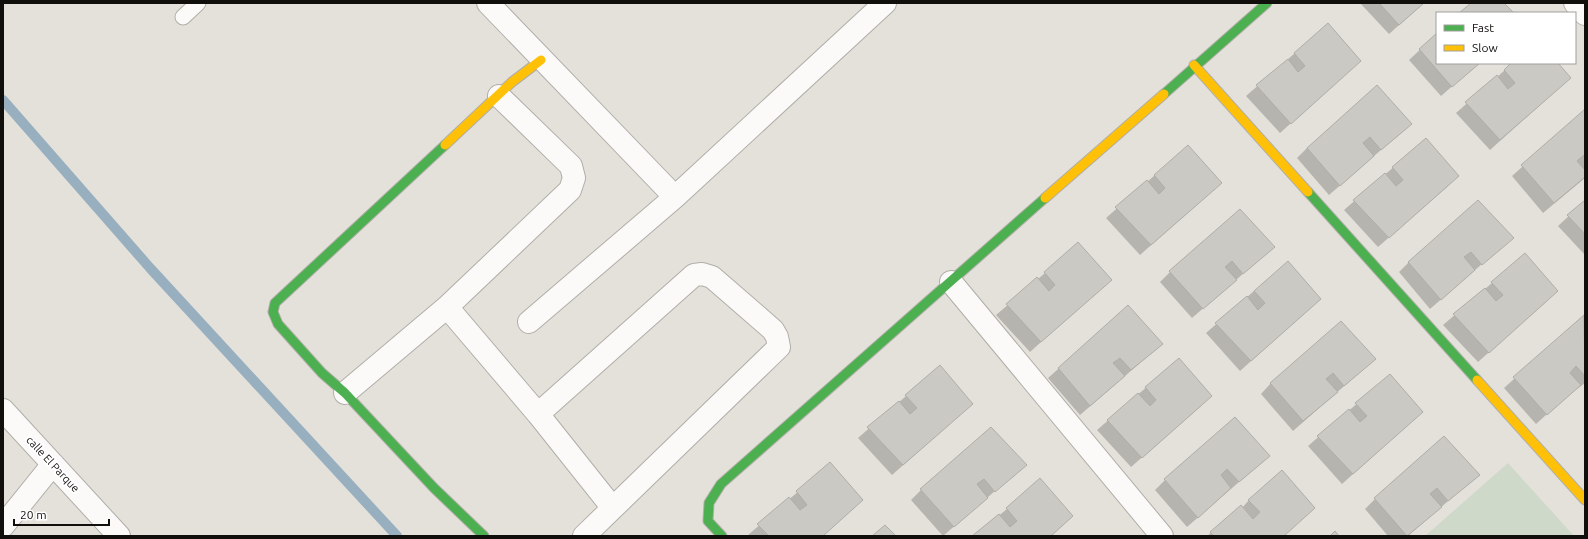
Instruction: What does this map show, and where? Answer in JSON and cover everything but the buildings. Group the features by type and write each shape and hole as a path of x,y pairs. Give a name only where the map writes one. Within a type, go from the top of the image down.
{"street":[{"path":"488,3 541,60 675,197"},
{"path":"529,322 675,197 885,3"},
{"path":"722,536 708,521 709,503 721,484 1266,3"},
{"path":"1575,3 1585,14"},
{"path":"484,536 434,488 345,393 322,373 278,324 273,312 275,303 499,96 512,82 541,60"},
{"path":"1194,66 1585,500"},
{"path":"345,393 447,307 570,190 574,178 571,166 499,96"},
{"path":"538,414 694,275 702,274 712,277 773,330 777,337 779,346 612,507 584,536"},
{"path":"951,282 1162,536"},
{"path":"447,307 538,414 612,507"},
{"name":"calle El Parque","path":"3,410 119,536"},
{"path":"3,526 53,464"}],"lane":[{"path":"183,17 198,3"}],"green space":[{"path":"1508,463 1574,536 1425,536"}],"waterway":[{"path":"3,100 150,268 397,536"}],"traffic: fast":[{"path":"1164,94 1267,3"},
{"path":"445,145 275,303 273,312 278,324 322,373 345,393 434,488 484,536"},
{"path":"1308,192 1477,380"},
{"path":"722,536 708,521 709,503 721,484 1045,198"}],"traffic: slow":[{"path":"445,145 512,82 541,60"},
{"path":"1194,65 1308,192"},
{"path":"1045,198 1164,94"},
{"path":"1477,380 1585,500"}]}
